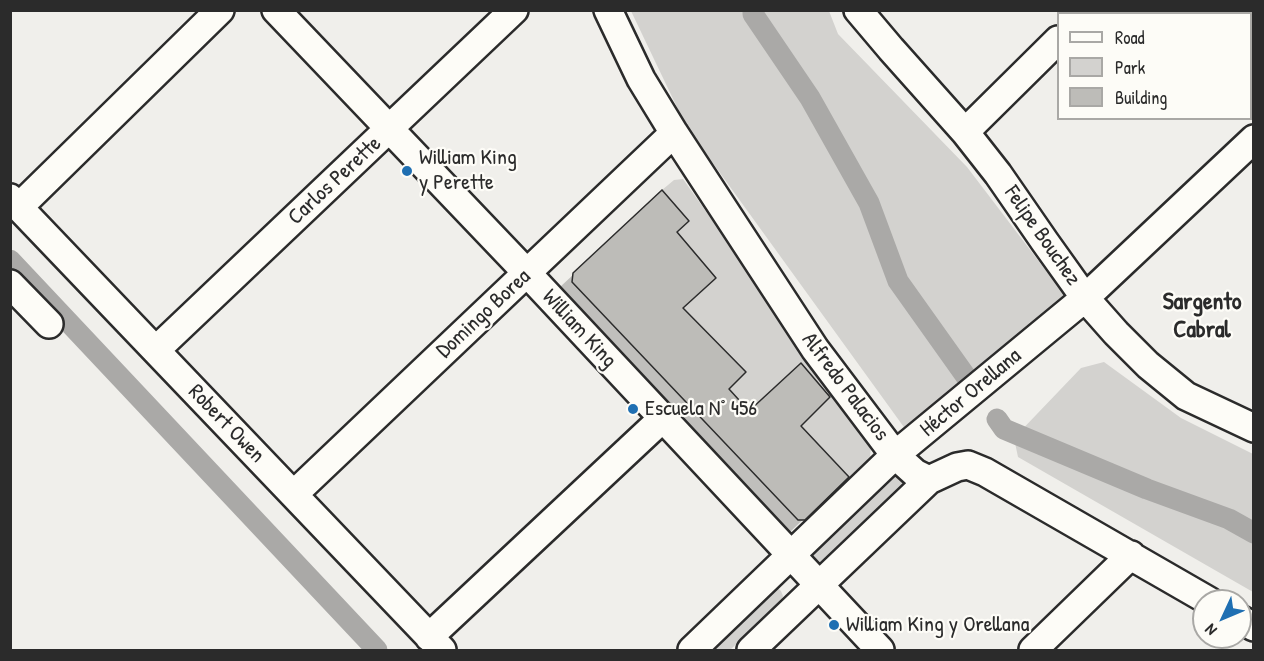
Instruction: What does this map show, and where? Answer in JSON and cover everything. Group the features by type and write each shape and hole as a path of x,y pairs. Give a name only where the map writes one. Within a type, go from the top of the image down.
{"street":[{"path":"15,203 220,10"},
{"name":"William King","path":"276,10 527,273 880,651"},
{"name":"Carlos Perette","path":"156,350 514,10"},
{"name":"Alfredo Palacios","path":"608,10 641,79 815,349 896,455 915,473 929,480"},
{"name":"Felipe Bouchez","path":"858,10 965,132 998,174 1085,298 1116,333 1148,365 1186,396 1254,428"},
{"path":"965,132 1057,42"},
{"name":"Domingo Borea","path":"294,494 674,133"},
{"name":"Héctor Orellana","path":"692,651 896,455 1085,298 1254,139"},
{"name":"Robert Owen","path":"15,203 436,644"},
{"path":"10,284 49,324"},
{"path":"436,644 663,418"},
{"path":"751,651 929,480 957,467 968,465 986,472 1192,591"},
{"path":"1033,651 1131,555"}],"green space":[{"path":"631,11 829,11 838,34 967,167 1066,297 906,430 686,126"},
{"path":"683,179 871,444 870,458 850,478 812,438 761,465 830,397 800,363 749,411 729,389 746,372 683,308 716,278 627,276 689,221 662,190 674,180"},
{"path":"1104,362 1181,418 1253,454 1253,592 1252,589 1248,589 1018,457 1014,438 1081,368"},
{"path":"895,476 903,479 905,484 821,565 817,565 811,559 814,551"},
{"path":"773,588 781,591 783,596 781,602 730,650 706,650"}],"building":[{"path":"662,190 689,221 677,232 716,278 683,308 746,372 729,389 749,411 801,363 830,397 801,426 849,477 805,520 798,520 572,282 573,273"}],"waterway":[{"path":"753,10 753,14 810,98 869,203 898,281 967,378"},
{"path":"10,260 377,650"},
{"path":"997,419 1004,429 1147,489 1229,519 1254,533"}],"place":[{"name":"William King y Perette","path":"407,171"},
{"name":"Escuela N° 456","path":"633,409"},
{"name":"William King y Orellana","path":"834,625"}],"district":[{"name":"Sargento Cabral","path":"1202,317"}]}
